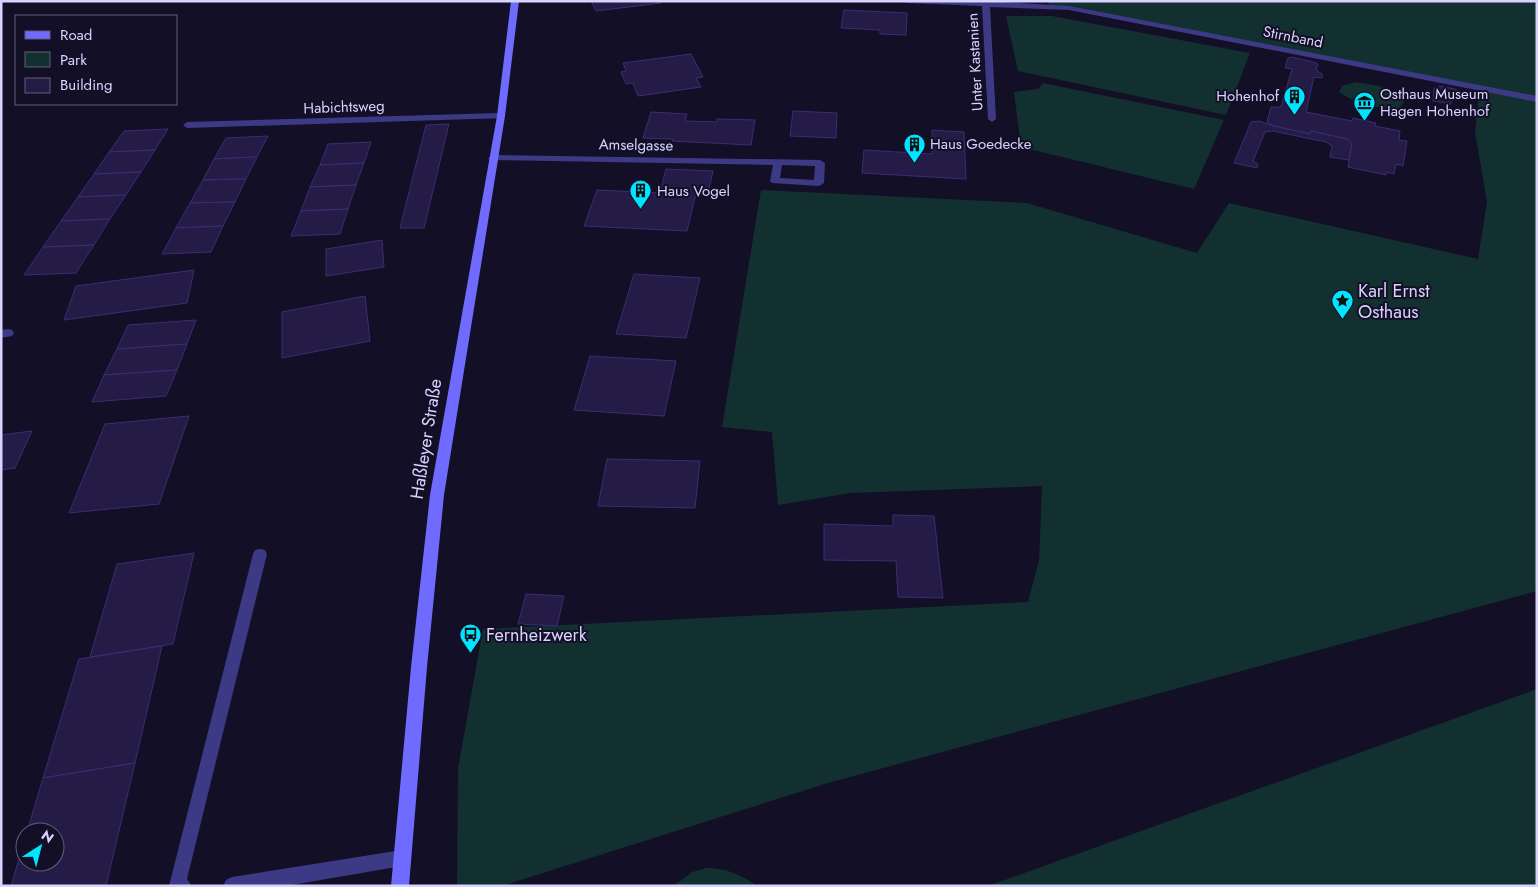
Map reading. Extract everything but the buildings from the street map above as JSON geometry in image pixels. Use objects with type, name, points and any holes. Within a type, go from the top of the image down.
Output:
[{"type":"main road","name":"Haßleyer Straße","points":[[400,886],[420,658],[437,495],[501,116],[515,1]]},
{"type":"street","name":"Stirnband","points":[[907,1],[1042,4],[1070,8],[1537,99]]},
{"type":"street","name":"Unter Kastanien","points":[[986,3],[992,119]]},
{"type":"street","name":"Habichtsweg","points":[[187,125],[501,116]]},
{"type":"street","name":"Amselgasse","points":[[493,158],[778,162],[820,163],[819,183],[775,181],[778,162]]},
{"type":"street","points":[[183,886],[177,884],[260,554]]},
{"type":"street","points":[[232,886],[402,858]]},
{"type":"green space","points":[[1048,1],[1537,1],[1537,591],[828,783],[502,886],[457,886],[458,768],[483,629],[1028,602],[1039,560],[1042,486],[850,493],[778,505],[772,432],[722,427],[761,190],[1027,203],[1197,253],[1229,203],[1478,259],[1487,202],[1475,132],[1479,93],[1477,87],[1049,6]]},
{"type":"green space","points":[[1006,16],[1052,16],[1250,53],[1226,115],[1018,71]]},
{"type":"green space","points":[[1356,82],[1390,89],[1404,102],[1399,108],[1375,107],[1360,103],[1339,92],[1342,86]]},
{"type":"green space","points":[[1043,83],[1224,120],[1194,189],[1021,147],[1014,92],[1038,89]]},
{"type":"green space","points":[[1537,689],[1537,886],[988,886]]},
{"type":"green space","points":[[706,868],[720,869],[733,873],[757,886],[674,886],[692,872]]},
{"type":"place","name":"Hohenhof","points":[[1295,115]]},
{"type":"place","name":"Osthaus Museum Hagen Hohenhof","points":[[1364,122]]},
{"type":"place","name":"Haus Goedecke","points":[[914,163]]},
{"type":"place","name":"Haus Vogel","points":[[641,210]]},
{"type":"place","name":"Karl Ernst Osthaus","points":[[1342,320]]},
{"type":"place","name":"Fernheizwerk","points":[[470,654]]}]
